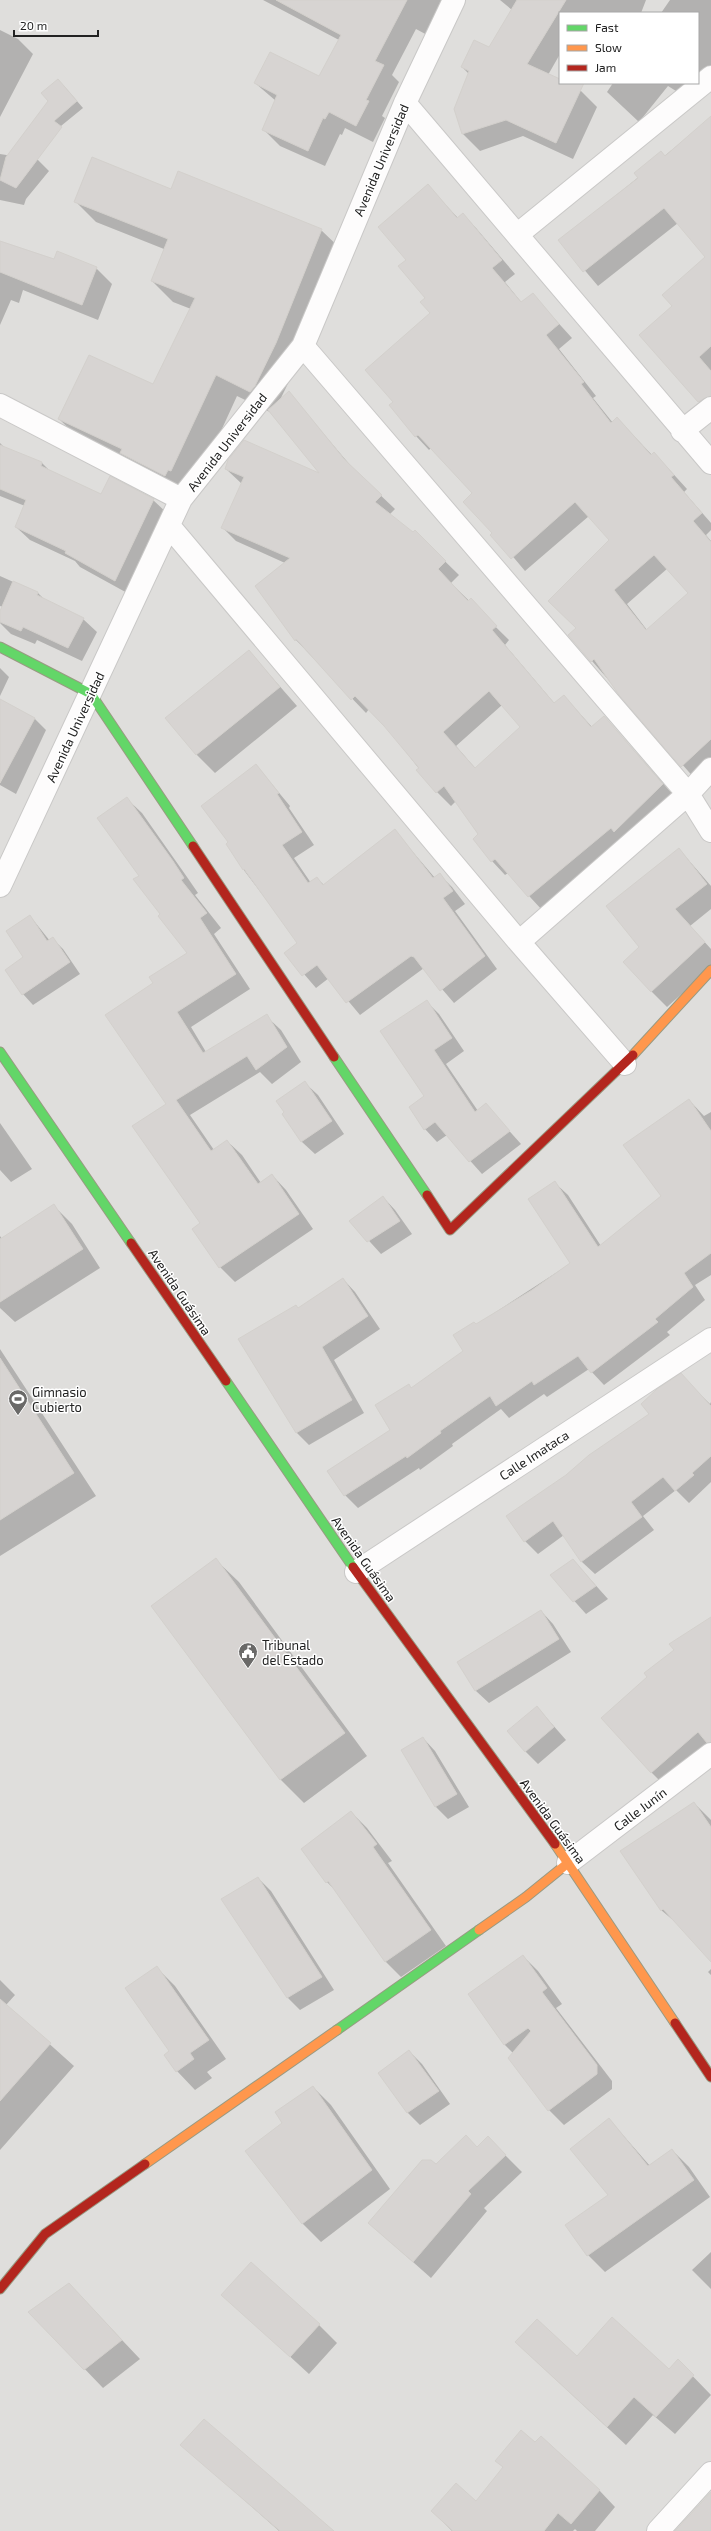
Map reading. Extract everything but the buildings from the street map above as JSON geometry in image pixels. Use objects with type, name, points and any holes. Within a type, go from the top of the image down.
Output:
[{"type":"main road","points":[[0,647],[91,694],[450,1230],[625,1064],[711,970]]},
{"type":"main road","name":"Avenida Guásima","points":[[0,1052],[356,1572],[568,1863],[711,2077]]},
{"type":"main road","points":[[0,2289],[45,2234],[526,1897],[568,1863]]},
{"type":"street","name":"Avenida Universidad","points":[[0,886],[170,526],[181,499],[303,346],[405,103],[454,0]]},
{"type":"street","points":[[518,234],[711,77]]},
{"type":"street","points":[[405,103],[518,234],[682,432],[711,463]]},
{"type":"street","points":[[303,346],[688,794],[711,831]]},
{"type":"street","points":[[0,405],[181,499]]},
{"type":"street","points":[[682,432],[711,408]]},
{"type":"street","points":[[170,526],[519,942],[625,1064]]},
{"type":"street","points":[[519,942],[688,794],[711,769]]},
{"type":"street","name":"Calle Imataca","points":[[356,1572],[711,1338]]},
{"type":"street","name":"Calle Junín","points":[[568,1863],[711,1754]]},
{"type":"street","points":[[658,2531],[711,2473]]},
{"type":"shaded area","points":[[0,0],[711,0],[711,2531],[0,2531]]},
{"type":"traffic: fast","points":[[0,647],[91,694],[193,846]]},
{"type":"traffic: fast","points":[[0,1052],[131,1243]]},
{"type":"traffic: fast","points":[[334,1057],[427,1195]]},
{"type":"traffic: fast","points":[[226,1381],[353,1567]]},
{"type":"traffic: fast","points":[[337,2030],[479,1930]]},
{"type":"traffic: slow","points":[[633,1055],[711,970]]},
{"type":"traffic: slow","points":[[555,1844],[675,2023]]},
{"type":"traffic: slow","points":[[479,1930],[526,1897],[568,1863]]},
{"type":"traffic: slow","points":[[145,2164],[337,2030]]},
{"type":"traffic: jam","points":[[193,846],[334,1057]]},
{"type":"traffic: jam","points":[[427,1195],[450,1230],[633,1055]]},
{"type":"traffic: jam","points":[[131,1243],[226,1381]]},
{"type":"traffic: jam","points":[[353,1567],[555,1844]]},
{"type":"traffic: jam","points":[[675,2023],[711,2077]]},
{"type":"traffic: jam","points":[[0,2289],[45,2234],[145,2164]]},
{"type":"place","name":"Gimnasio Cubierto","points":[[18,1416]]},
{"type":"place","name":"Tribunal del Estado","points":[[248,1669]]}]
